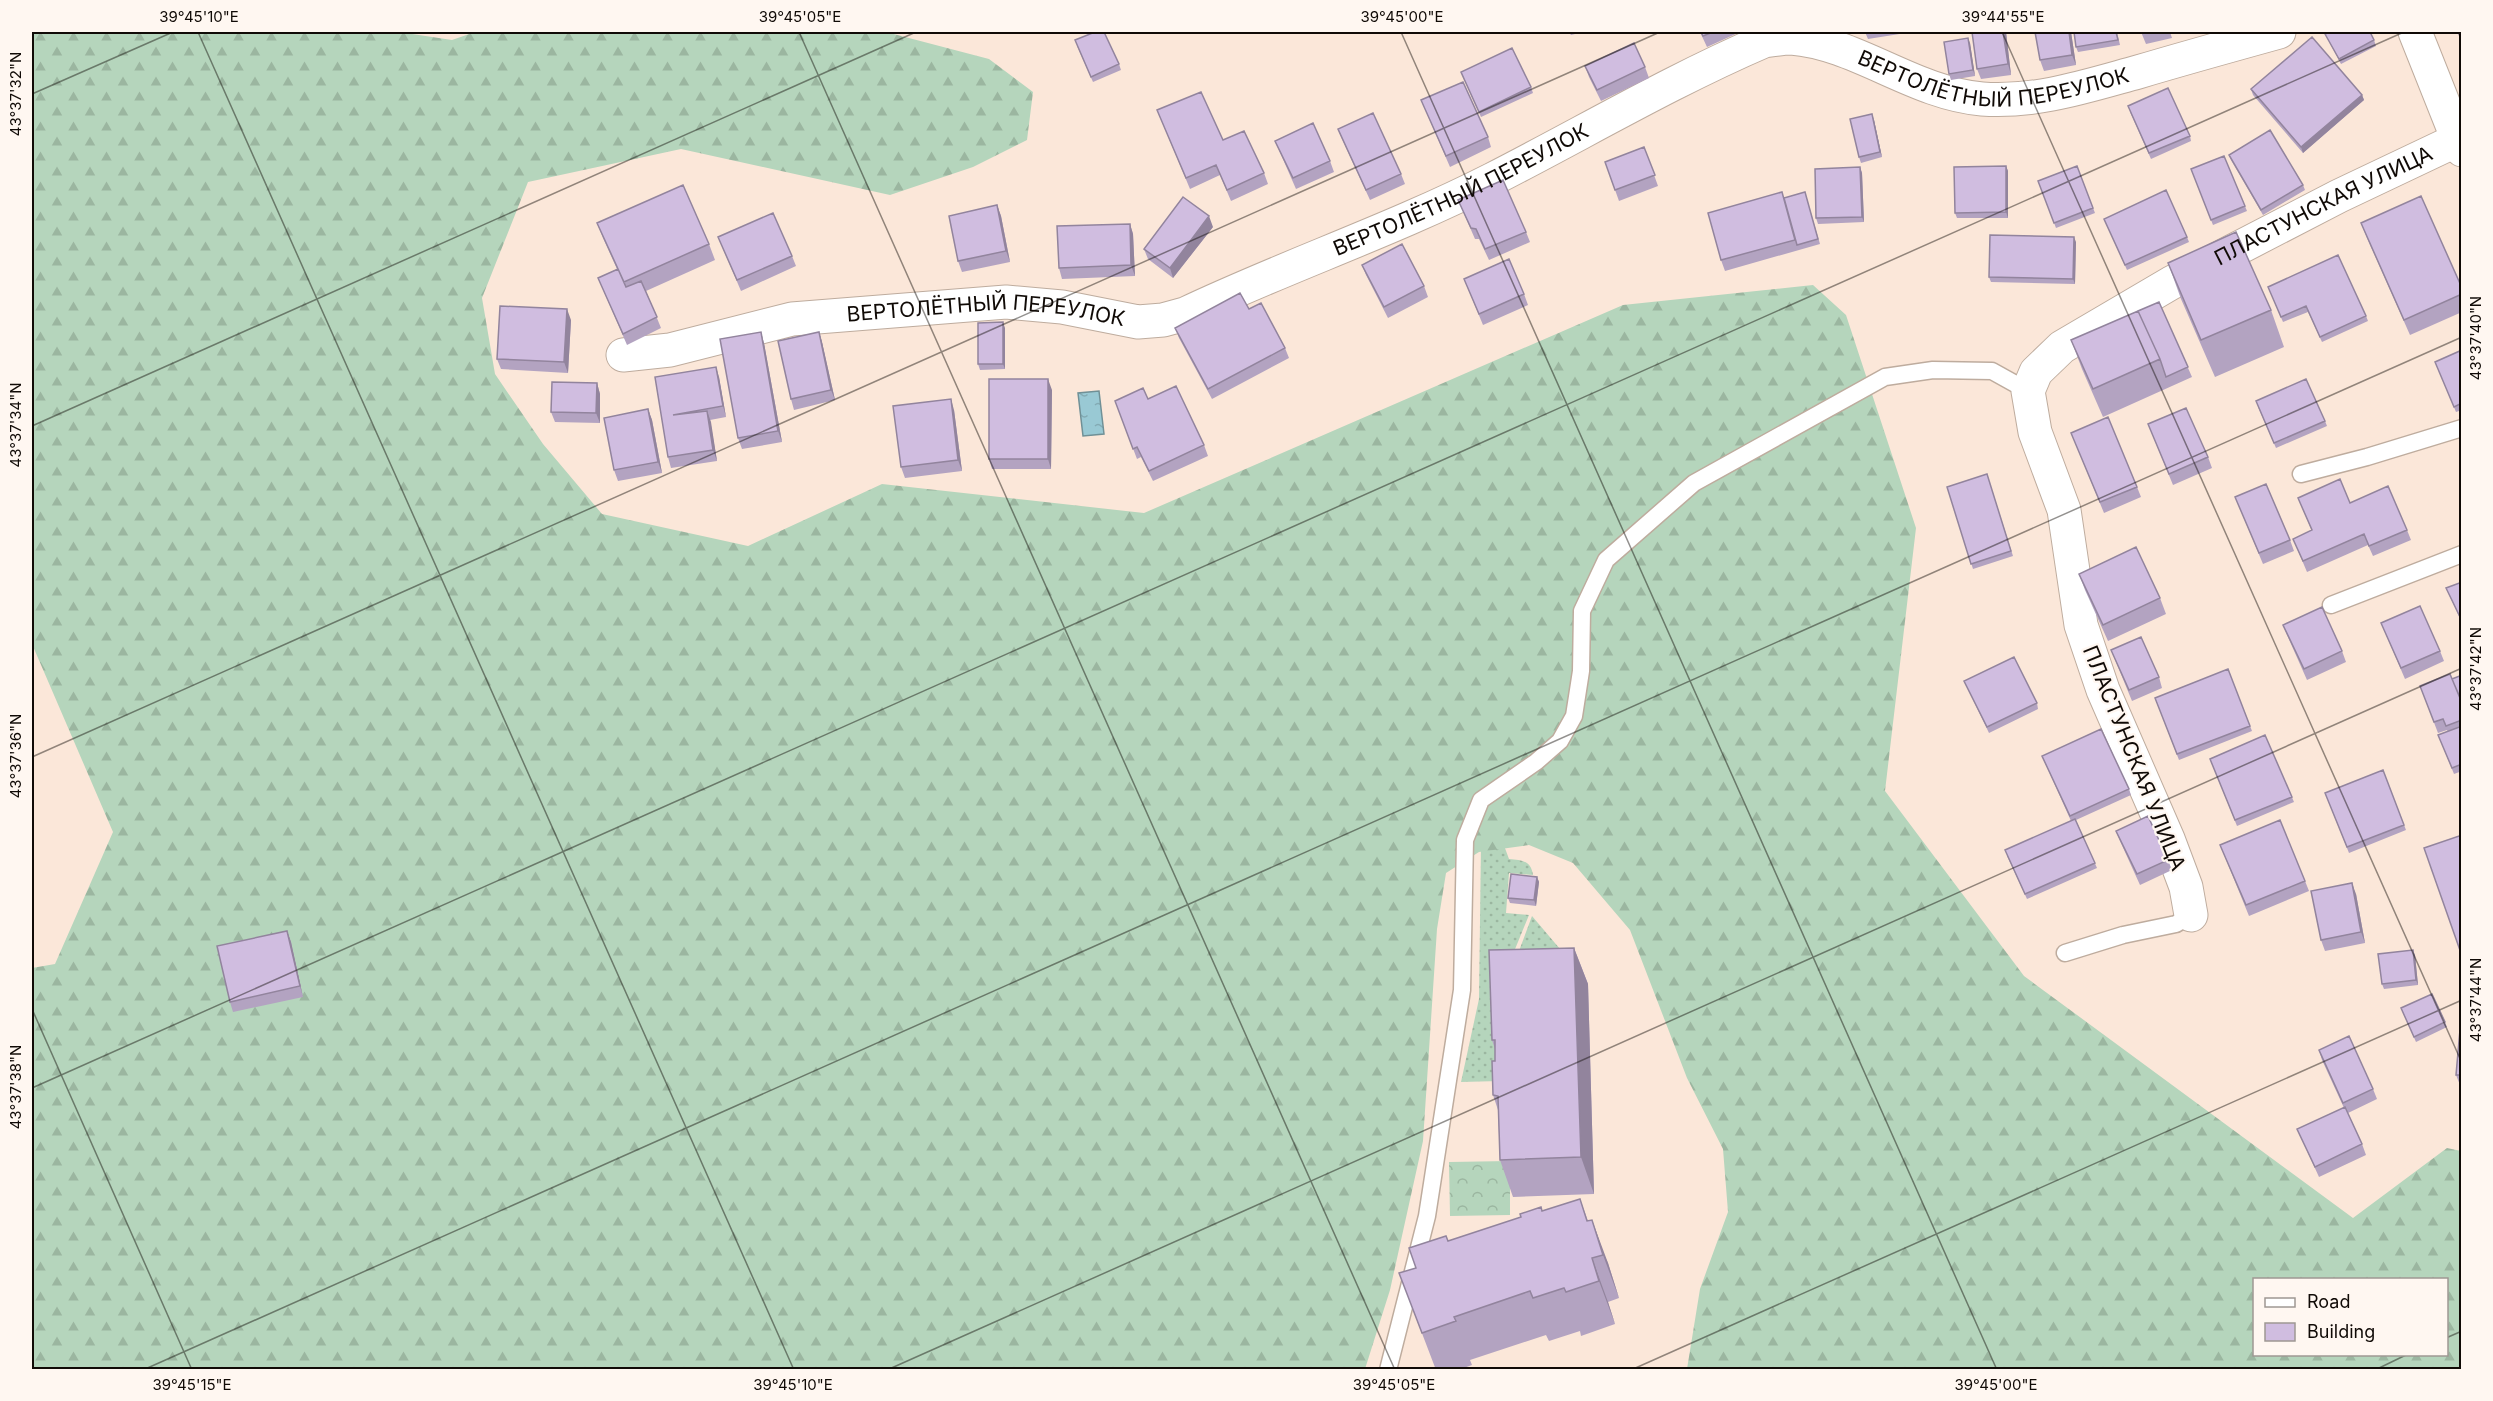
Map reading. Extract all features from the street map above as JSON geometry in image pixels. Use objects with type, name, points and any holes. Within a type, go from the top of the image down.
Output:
[{"type":"street","name":"ВЕРТОЛЁТНЫЙ ПЕРЕУЛОК","points":[[623,355],[670,350],[792,319],[1006,302],[1062,307],[1138,322],[1174,317],[1394,226],[1493,179],[1596,123],[1764,41],[1790,38],[1815,42],[1862,58],[1927,88],[1981,99],[2031,98],[2069,91],[2279,32]]},
{"type":"street","name":"ПЛАСТУНСКАЯ УЛИЦА","points":[[2191,915],[2186,887],[2168,839],[2103,690],[2081,625],[2064,510],[2036,432],[2028,391],[2036,372],[2062,347],[2171,283],[2339,196],[2459,145],[2415,32]]},
{"type":"lane","points":[[1388,1370],[1427,1216],[1462,990],[1465,840],[1481,800],[1536,762],[1560,741],[1574,716],[1581,671],[1582,610],[1606,560],[1694,483],[1885,378],[1933,370],[1992,371],[2028,391]]},
{"type":"lane","points":[[2301,474],[2462,428]]},
{"type":"lane","points":[[2331,605],[2462,554]]},
{"type":"lane","points":[[2065,953],[2123,935],[2176,924],[2191,915]]},
{"type":"green space","points":[[32,32],[399,32],[452,40],[475,32],[886,32],[989,59],[1033,92],[1027,140],[973,167],[890,195],[681,149],[528,182],[482,298],[495,374],[543,444],[602,514],[748,546],[882,484],[1144,513],[1623,305],[1813,285],[1846,315],[1916,528],[1885,791],[2024,976],[2353,1218],[2447,1148],[2461,1151],[2461,1369],[1687,1369],[1700,1289],[1728,1212],[1723,1149],[1687,1078],[1630,930],[1573,863],[1529,845],[1479,852],[1446,873],[1437,929],[1423,1141],[1390,1290],[1365,1369],[32,1369],[32,968],[55,964],[113,832],[32,644]]},
{"type":"green space","points":[[1502,840],[1509,859],[1528,864],[1533,875],[1509,873],[1506,913],[1529,915],[1511,959],[1500,1081],[1461,1082],[1479,999],[1481,844]]},
{"type":"green space","points":[[1532,916],[1577,969],[1519,951]]},
{"type":"green space","points":[[1510,1161],[1510,1215],[1450,1216],[1449,1162]]},
{"type":"water","points":[[1099,391],[1104,434],[1083,436],[1078,393]]},
{"type":"building","points":[[1095,32],[1104,32],[1119,64],[1091,77],[1075,40]]},
{"type":"building","points":[[1701,32],[1713,32],[1703,36]]},
{"type":"building","points":[[1972,32],[2003,32],[2008,64],[1977,69]]},
{"type":"building","points":[[2035,32],[2069,32],[2072,55],[2040,60]]},
{"type":"building","points":[[2074,32],[2116,32],[2118,40],[2076,47]]},
{"type":"building","points":[[2370,32],[2374,40],[2339,59],[2325,34]]},
{"type":"building","points":[[2312,37],[2362,95],[2301,147],[2251,89]]},
{"type":"building","points":[[1968,38],[1973,70],[1949,74],[1944,42]]},
{"type":"building","points":[[1634,43],[1645,67],[1597,90],[1585,66]]},
{"type":"building","points":[[1512,48],[1531,87],[1479,112],[1461,72]]},
{"type":"building","points":[[1463,82],[1488,137],[1446,156],[1421,100]]},
{"type":"building","points":[[2168,88],[2190,136],[2149,153],[2128,106]]},
{"type":"building","points":[[1201,92],[1223,140],[1244,131],[1264,173],[1227,190],[1216,165],[1186,178],[1157,110]]},
{"type":"building","points":[[1373,113],[1401,174],[1366,190],[1338,129]]},
{"type":"building","points":[[1872,114],[1880,152],[1859,157],[1850,119]]},
{"type":"building","points":[[1313,123],[1330,161],[1293,178],[1275,141]]},
{"type":"building","points":[[2270,130],[2303,185],[2261,210],[2229,155]]},
{"type":"building","points":[[1644,147],[1655,175],[1615,190],[1605,162]]},
{"type":"building","points":[[2224,156],[2245,206],[2211,220],[2191,169]]},
{"type":"building","points":[[2006,166],[2006,212],[1955,213],[1954,167]]},
{"type":"building","points":[[2077,166],[2093,208],[2054,223],[2038,181]]},
{"type":"building","points":[[1860,167],[1862,217],[1816,218],[1815,169]]},
{"type":"building","points":[[1503,180],[1526,232],[1485,249],[1476,229],[1471,228],[1458,200]]},
{"type":"building","points":[[683,185],[709,244],[624,282],[597,223]]},
{"type":"building","points":[[2166,190],[2187,237],[2125,265],[2104,219]]},
{"type":"building","points":[[1782,192],[1795,240],[1721,260],[1708,213]]},
{"type":"building","points":[[1805,192],[1818,239],[1797,245],[1784,198]]},
{"type":"building","points":[[2421,196],[2462,288],[2462,294],[2404,320],[2361,223]]},
{"type":"building","points":[[1183,197],[1209,216],[1170,268],[1144,249]]},
{"type":"building","points":[[997,205],[1006,251],[958,261],[949,216]]},
{"type":"building","points":[[773,213],[792,256],[737,280],[718,237]]},
{"type":"building","points":[[1130,224],[1131,265],[1059,268],[1057,226]]},
{"type":"building","points":[[2236,232],[2271,310],[2201,340],[2168,263]]},
{"type":"building","points":[[1990,235],[2074,237],[2073,279],[1989,277]]},
{"type":"building","points":[[1402,244],[1424,286],[1384,307],[1362,265]]},
{"type":"building","points":[[2338,255],[2366,316],[2320,337],[2306,306],[2281,317],[2268,287]]},
{"type":"building","points":[[1509,259],[1524,294],[1479,314],[1464,279]]},
{"type":"building","points":[[618,269],[626,287],[641,281],[657,317],[623,334],[598,278]]},
{"type":"building","points":[[1240,293],[1249,309],[1261,303],[1285,348],[1208,389],[1175,328]]},
{"type":"building","points":[[2159,302],[2188,367],[2166,377],[2138,311]]},
{"type":"building","points":[[500,306],[567,309],[564,362],[497,359]]},
{"type":"building","points":[[2138,311],[2160,359],[2093,389],[2071,340]]},
{"type":"building","points":[[1003,322],[1003,364],[978,364],[978,323]]},
{"type":"building","points":[[761,332],[778,431],[738,438],[720,339]]},
{"type":"building","points":[[819,332],[831,390],[791,399],[778,341]]},
{"type":"building","points":[[2462,350],[2462,403],[2454,407],[2435,362]]},
{"type":"building","points":[[716,367],[723,406],[673,415],[707,411],[713,450],[668,457],[655,377]]},
{"type":"building","points":[[989,379],[1048,379],[1048,459],[989,459]]},
{"type":"building","points":[[2306,379],[2325,421],[2274,443],[2256,401]]},
{"type":"building","points":[[552,382],[597,383],[596,413],[551,412]]},
{"type":"building","points":[[1176,386],[1204,445],[1149,471],[1137,447],[1133,449],[1115,401],[1143,388],[1148,399]]},
{"type":"building","points":[[951,399],[958,460],[901,467],[893,406]]},
{"type":"building","points":[[2186,408],[2208,457],[2169,474],[2148,424]]},
{"type":"building","points":[[648,409],[658,462],[614,470],[604,418]]},
{"type":"building","points":[[2108,417],[2137,487],[2100,502],[2071,433]]},
{"type":"building","points":[[1987,474],[2011,551],[1971,564],[1947,487]]},
{"type":"building","points":[[2340,479],[2350,503],[2388,486],[2407,530],[2369,546],[2364,534],[2303,561],[2293,539],[2312,530],[2298,498]]},
{"type":"building","points":[[2266,484],[2290,540],[2259,553],[2235,497]]},
{"type":"building","points":[[2136,547],[2160,598],[2103,625],[2079,574]]},
{"type":"building","points":[[2462,582],[2462,621],[2446,588]]},
{"type":"building","points":[[2420,606],[2440,651],[2401,668],[2381,623]]},
{"type":"building","points":[[2322,607],[2342,651],[2304,669],[2283,625]]},
{"type":"building","points":[[2141,637],[2159,677],[2129,690],[2111,650]]},
{"type":"building","points":[[2014,657],[2037,703],[1987,727],[1964,681]]},
{"type":"building","points":[[2228,669],[2250,726],[2177,754],[2155,698]]},
{"type":"building","points":[[2450,674],[2462,703],[2462,720],[2446,726],[2443,719],[2434,722],[2420,686]]},
{"type":"building","points":[[2462,675],[2462,702],[2452,679]]},
{"type":"building","points":[[2462,726],[2462,764],[2452,768],[2438,735]]},
{"type":"building","points":[[2101,729],[2129,789],[2070,816],[2042,756]]},
{"type":"building","points":[[2265,735],[2292,797],[2235,820],[2210,759]]},
{"type":"building","points":[[2383,770],[2404,825],[2347,847],[2325,793]]},
{"type":"building","points":[[2148,816],[2168,860],[2137,874],[2116,831]]},
{"type":"building","points":[[2075,819],[2095,863],[2025,894],[2005,850]]},
{"type":"building","points":[[2280,820],[2305,881],[2246,905],[2220,845]]},
{"type":"building","points":[[2462,835],[2462,956],[2424,848]]},
{"type":"building","points":[[1511,874],[1537,877],[1534,900],[1508,898]]},
{"type":"building","points":[[2352,883],[2361,932],[2321,940],[2311,891]]},
{"type":"building","points":[[287,931],[300,986],[230,1002],[217,946]]},
{"type":"building","points":[[1574,948],[1581,1157],[1500,1160],[1498,1096],[1493,1095],[1492,1061],[1495,1061],[1495,1040],[1492,1040],[1489,950]]},
{"type":"building","points":[[2413,950],[2416,980],[2382,984],[2378,954]]},
{"type":"building","points":[[2432,994],[2445,1022],[2414,1037],[2401,1008]]},
{"type":"building","points":[[2462,1007],[2462,1075],[2456,1075]]},
{"type":"building","points":[[2349,1036],[2373,1089],[2343,1103],[2319,1050]]},
{"type":"building","points":[[2345,1107],[2362,1144],[2315,1167],[2297,1129]]},
{"type":"building","points":[[1580,1199],[1587,1221],[1592,1220],[1603,1255],[1592,1258],[1599,1281],[1566,1292],[1564,1288],[1533,1298],[1530,1291],[1454,1317],[1456,1321],[1422,1333],[1399,1273],[1416,1268],[1409,1248],[1446,1236],[1448,1241],[1521,1217],[1520,1214],[1541,1207],[1542,1211]]}]
